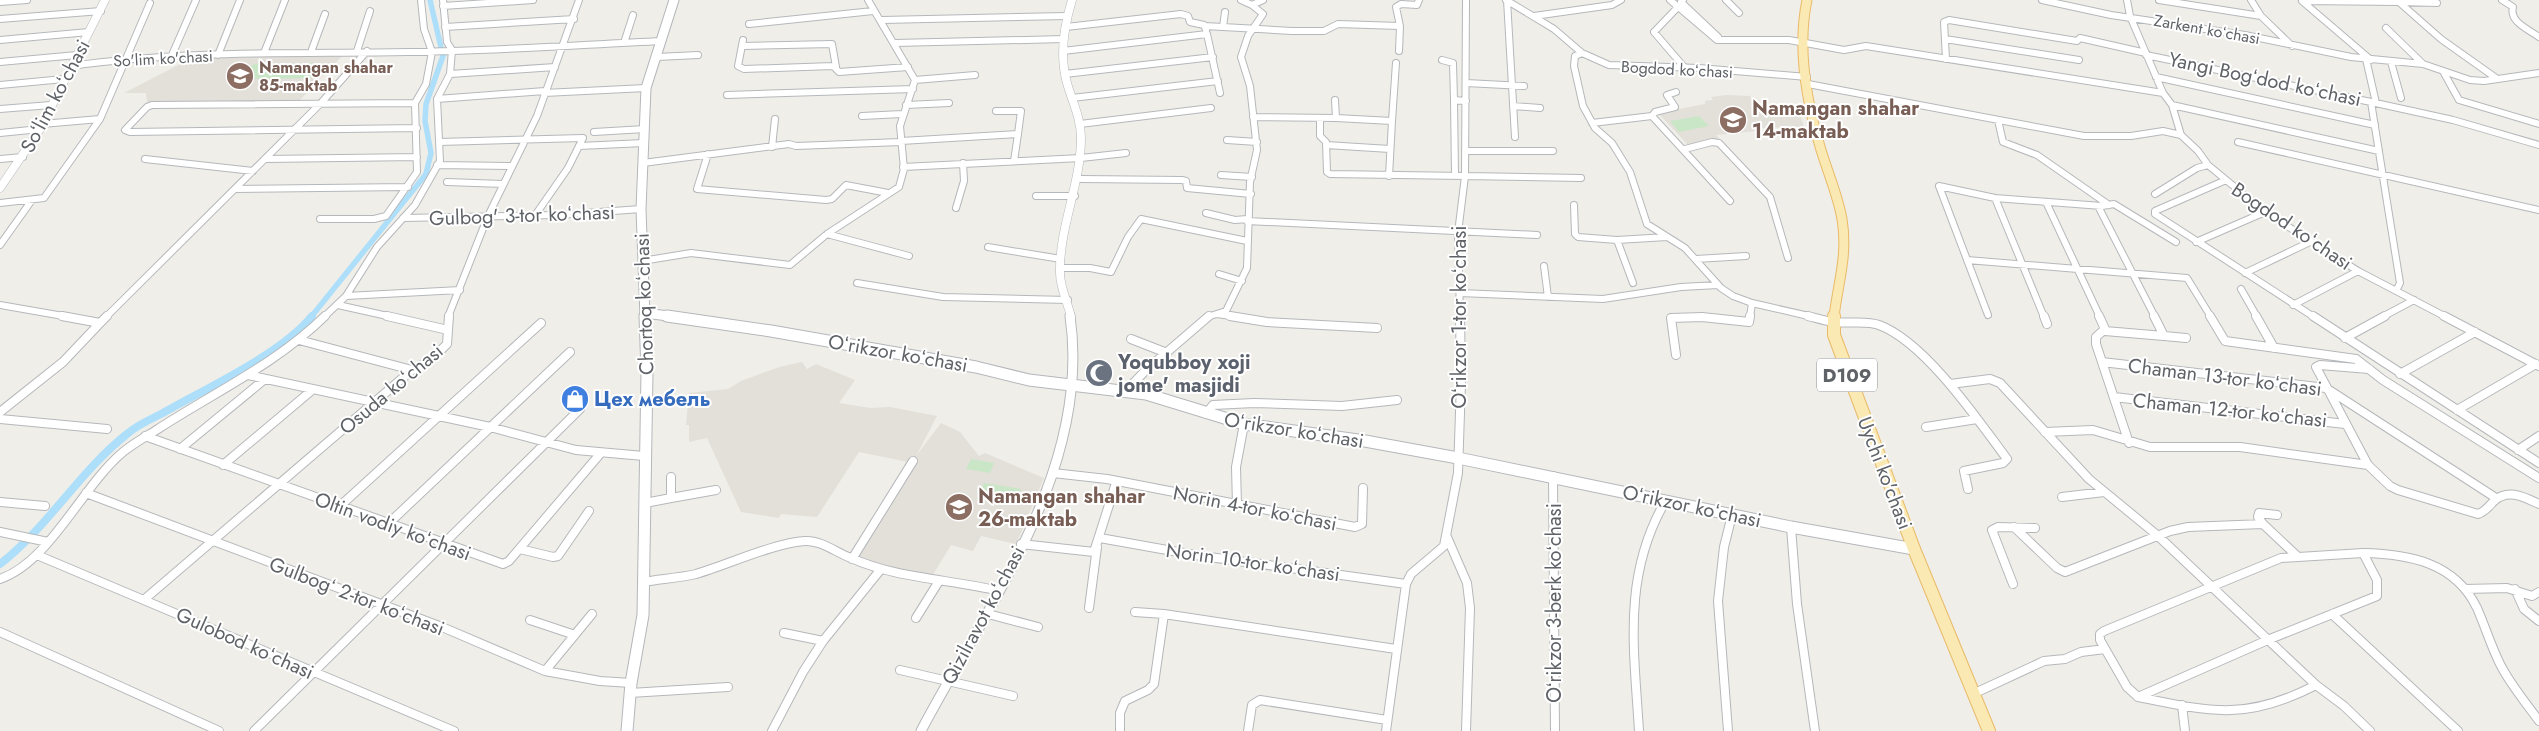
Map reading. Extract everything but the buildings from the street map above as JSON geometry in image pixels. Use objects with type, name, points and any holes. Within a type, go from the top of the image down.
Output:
[{"type":"main road","name":"Chortoq koʻchasi","points":[[627,731],[630,688],[643,615],[644,456],[647,372],[641,209],[646,88],[674,0]]},
{"type":"main road","name":"Uychi ko'chasi","points":[[1807,0],[1803,42],[1808,81],[1817,137],[1842,226],[1843,269],[1833,322],[1840,355],[1914,549],[1975,693],[1989,731]]},
{"type":"main road","name":"Oʻrikzor koʻchasi","points":[[645,313],[770,331],[976,367],[1029,380],[1126,391],[1169,400],[1206,414],[1244,424],[1365,441],[1458,458],[1553,476],[1791,527],[1914,549]]},
{"type":"street","points":[[0,2],[27,0]]},
{"type":"street","name":"Soʻlim koʻchasi","points":[[0,187],[23,157],[41,127],[105,0]]},
{"type":"street","points":[[172,56],[196,0]]},
{"type":"street","points":[[218,55],[240,0]]},
{"type":"street","points":[[264,53],[284,0]]},
{"type":"street","points":[[320,219],[383,218],[390,214],[417,172],[415,103],[426,84],[434,52],[424,29],[421,0]]},
{"type":"street","points":[[0,579],[9,576],[37,554],[116,458],[145,436],[188,409],[248,376],[299,340],[346,296],[377,247],[404,218],[428,184],[437,165],[440,155],[437,99],[450,74],[443,3],[533,0]]},
{"type":"street","name":"Osuda koʻchasi","points":[[146,598],[412,370],[431,360],[444,348],[449,340],[447,320],[488,216],[537,116],[544,92],[574,19],[579,0]]},
{"type":"street","points":[[642,261],[691,253],[788,266],[827,234],[902,183],[902,114],[915,80],[882,20],[873,11],[868,0]]},
{"type":"street","name":"Qizilravot koʻchasi","points":[[921,731],[946,681],[988,614],[1000,591],[1053,473],[1062,438],[1072,386],[1074,348],[1068,300],[1060,282],[1061,264],[1080,179],[1081,158],[1080,124],[1065,74],[1063,51],[1067,16],[1072,0]]},
{"type":"street","points":[[1126,391],[1145,371],[1209,316],[1226,310],[1242,281],[1247,263],[1247,220],[1257,142],[1250,86],[1241,59],[1244,44],[1263,14],[1241,0]]},
{"type":"street","points":[[1252,6],[1263,0]]},
{"type":"street","points":[[1399,50],[1400,26],[1398,5],[1415,5],[1419,0]]},
{"type":"street","points":[[1507,0],[1515,137]]},
{"type":"street","name":"Bogdod koʻchasi","points":[[1507,0],[1563,35],[1582,53],[1613,66],[1684,67],[1808,81],[1998,120],[2094,137],[2131,136],[2158,131],[2181,134],[2198,151],[2208,165],[2265,212],[2310,242],[2358,271],[2538,365]]},
{"type":"street","points":[[1534,16],[1612,5],[1621,0]]},
{"type":"street","points":[[1670,0],[1715,40],[1773,39],[1803,42],[1844,50],[1864,46],[2164,93]]},
{"type":"street","points":[[1683,0],[1681,2],[1718,37]]},
{"type":"street","points":[[1726,0],[1738,13]]},
{"type":"street","name":"Zarkent koʻchasi","points":[[2042,0],[2070,2],[2111,15],[2130,16],[2244,35],[2292,46],[2368,59],[2423,64]]},
{"type":"street","points":[[2127,0],[2130,16],[2156,77],[2172,105],[2181,134]]},
{"type":"street","points":[[2159,0],[2261,16]]},
{"type":"street","points":[[2251,0],[2261,16],[2292,46]]},
{"type":"street","points":[[2502,0],[2513,7],[2511,14],[2513,19],[2539,37]]},
{"type":"street","name":"Oʻrikzor 1-tor koʻchasi","points":[[1447,537],[1458,473],[1461,382],[1458,233],[1465,176],[1466,1]]},
{"type":"street","points":[[2437,3],[2302,2],[2368,59],[2374,102],[2453,120],[2539,145]]},
{"type":"street","points":[[2399,2],[2440,39],[2496,78]]},
{"type":"street","points":[[0,203],[44,198],[100,119],[124,58],[150,3]]},
{"type":"street","points":[[1678,7],[1654,32],[1684,67]]},
{"type":"street","points":[[0,19],[101,10]]},
{"type":"street","points":[[358,52],[370,11]]},
{"type":"street","points":[[749,24],[873,11]]},
{"type":"street","points":[[1223,27],[1225,12]]},
{"type":"street","points":[[311,52],[325,14]]},
{"type":"street","points":[[1066,27],[1181,14],[1188,16],[1190,22],[1205,26],[1292,32],[1324,31],[1338,24],[1400,26]]},
{"type":"street","points":[[624,43],[633,15]]},
{"type":"street","points":[[882,20],[1067,16]]},
{"type":"street","points":[[445,27],[574,19]]},
{"type":"street","name":"Yangi Bogʻdod koʻchasi","points":[[1945,39],[1944,22],[1949,20],[2076,41],[2080,38],[2114,44],[2146,54],[2374,102],[2375,125],[2400,283],[2396,291]]},
{"type":"street","points":[[1205,26],[1220,93]]},
{"type":"street","points":[[2386,28],[2423,64],[2444,73],[2477,81],[2539,73]]},
{"type":"street","points":[[0,40],[90,32]]},
{"type":"street","points":[[1063,51],[1207,34]]},
{"type":"street","points":[[894,43],[1064,39]]},
{"type":"street","points":[[1946,59],[1945,39],[2079,60]]},
{"type":"street","name":"So'lim ko'chasi","points":[[72,66],[124,58],[311,52],[434,52],[662,41]]},
{"type":"street","points":[[836,67],[740,69],[743,43],[832,44],[836,67],[839,72],[908,67]]},
{"type":"street","points":[[0,412],[63,362],[321,103],[367,51]]},
{"type":"street","points":[[1582,53],[1575,56],[1574,66],[1581,100],[1592,123],[1600,134],[1612,143],[1630,172],[1645,222],[1696,259],[1718,285],[1729,293],[1752,303],[1833,322],[1884,326],[1908,344],[1950,384],[2006,459],[2003,463],[1964,470],[1968,489]]},
{"type":"street","points":[[0,62],[77,55]]},
{"type":"street","points":[[657,57],[698,55]]},
{"type":"street","points":[[1065,74],[1213,57]]},
{"type":"street","points":[[1442,60],[1453,63],[1455,175]]},
{"type":"street","points":[[1389,176],[1396,62]]},
{"type":"street","points":[[2391,62],[2401,98]]},
{"type":"street","points":[[450,74],[555,66]]},
{"type":"street","points":[[2444,73],[2459,100],[2539,124]]},
{"type":"street","points":[[915,80],[975,75]]},
{"type":"street","points":[[2156,77],[2375,125]]},
{"type":"street","points":[[0,84],[64,79]]},
{"type":"street","points":[[1072,98],[1218,81]]},
{"type":"street","points":[[1466,84],[1524,86]]},
{"type":"street","points":[[437,99],[646,88]]},
{"type":"street","points":[[727,95],[913,89]]},
{"type":"street","points":[[1592,123],[1652,116],[1655,112],[1675,107],[1675,104],[1667,95],[1676,92]]},
{"type":"street","points":[[1336,100],[1336,118]]},
{"type":"street","points":[[1454,100],[1466,101]]},
{"type":"street","points":[[415,103],[152,105],[147,107],[125,130],[130,132],[417,128]]},
{"type":"street","points":[[906,105],[949,103]]},
{"type":"street","points":[[0,110],[51,105]]},
{"type":"street","points":[[2172,105],[2379,151]]},
{"type":"street","points":[[1512,106],[1540,108]]},
{"type":"street","points":[[1080,124],[1211,108]]},
{"type":"street","points":[[996,111],[1021,111],[1014,161]]},
{"type":"street","points":[[862,116],[902,114]]},
{"type":"street","points":[[1652,116],[1685,149],[1730,201]]},
{"type":"street","points":[[1253,117],[1392,121]]},
{"type":"street","points":[[1320,118],[1320,136],[1326,145],[1327,171],[1330,174],[1581,178]]},
{"type":"street","points":[[0,133],[100,119]]},
{"type":"street","points":[[772,147],[775,119]]},
{"type":"street","points":[[1998,120],[2002,142],[2036,155],[2109,205]]},
{"type":"street","points":[[594,132],[644,129]]},
{"type":"street","points":[[644,163],[789,144],[796,146],[1018,134]]},
{"type":"street","points":[[439,142],[583,139],[559,181],[536,214]]},
{"type":"street","points":[[1227,140],[1257,142]]},
{"type":"street","points":[[1685,149],[1712,142],[1720,143],[1768,193],[1788,258]]},
{"type":"street","points":[[2238,142],[2539,210]]},
{"type":"street","points":[[579,146],[644,143]]},
{"type":"street","points":[[1326,145],[1390,148]]},
{"type":"street","points":[[1465,151],[1553,151]]},
{"type":"street","points":[[903,167],[1081,158],[1126,153]]},
{"type":"street","points":[[708,154],[697,189],[826,200],[832,200],[846,185],[888,193]]},
{"type":"street","points":[[0,159],[23,157]]},
{"type":"street","points":[[265,159],[417,158]]},
{"type":"street","points":[[145,159],[253,171]]},
{"type":"street","points":[[956,208],[964,181],[963,163]]},
{"type":"street","points":[[437,165],[512,166]]},
{"type":"street","points":[[2155,194],[2197,168],[2208,165]]},
{"type":"street","points":[[1221,174],[1252,177]]},
{"type":"street","points":[[1080,179],[1182,180],[1186,181],[1187,188],[1251,194]]},
{"type":"street","points":[[2226,180],[2154,212],[2155,215],[2539,464]]},
{"type":"street","points":[[447,182],[503,184]]},
{"type":"street","points":[[235,189],[408,186]]},
{"type":"street","points":[[1988,315],[1939,186],[1966,190],[1995,198],[2098,206],[2117,205],[2176,242]]},
{"type":"street","points":[[1036,196],[1075,196]]},
{"type":"street","points":[[1995,198],[2047,324]]},
{"type":"street","points":[[0,245],[32,200]]},
{"type":"street","points":[[2046,202],[2105,331]]},
{"type":"street","points":[[1574,205],[1577,236],[1617,240],[1667,237]]},
{"type":"street","points":[[2098,206],[2164,336]]},
{"type":"street","name":"Gulbog' 3-tor koʻchasi","points":[[404,218],[419,219],[641,209]]},
{"type":"street","points":[[2196,242],[2265,212]]},
{"type":"street","points":[[1206,213],[1235,220],[1458,233],[1537,235]]},
{"type":"street","points":[[988,247],[1061,264],[1111,272],[1128,237],[1141,218],[1247,241]]},
{"type":"street","points":[[827,234],[909,256]]},
{"type":"street","points":[[1617,240],[1633,283]]},
{"type":"street","points":[[2245,273],[2310,242]]},
{"type":"street","points":[[1696,259],[1746,256]]},
{"type":"street","points":[[1967,260],[2187,278],[2192,282],[2223,340],[2231,344],[2350,356],[2382,380],[2539,478]]},
{"type":"street","points":[[1544,266],[1548,297]]},
{"type":"street","points":[[2293,305],[2358,271]]},
{"type":"street","points":[[1219,274],[1242,281]]},
{"type":"street","points":[[857,283],[944,297],[1068,300]]},
{"type":"street","points":[[1460,293],[1603,299],[1681,287],[1718,285]]},
{"type":"street","points":[[2241,289],[2274,348]]},
{"type":"street","points":[[346,296],[460,290]]},
{"type":"street","points":[[2345,338],[2414,300]]},
{"type":"street","points":[[1676,355],[1671,318],[1702,317],[1749,322],[1752,303]]},
{"type":"street","points":[[0,305],[100,323]]},
{"type":"street","points":[[338,305],[448,330]]},
{"type":"street","points":[[1216,314],[1227,318],[1267,322],[1377,328]]},
{"type":"street","points":[[339,506],[541,323]]},
{"type":"street","points":[[2129,443],[2102,362],[2096,340],[2098,335],[2105,331],[2186,338]]},
{"type":"street","points":[[2400,374],[2474,332]]},
{"type":"street","points":[[1131,339],[1167,353]]},
{"type":"street","points":[[299,340],[412,370]]},
{"type":"street","points":[[388,524],[570,352]]},
{"type":"street","name":"Chaman 13-tor koʻchasi","points":[[2102,362],[2326,388],[2496,498]]},
{"type":"street","points":[[2457,410],[2538,365]]},
{"type":"street","points":[[2369,369],[2317,366],[2317,370],[2326,388],[2368,466],[2393,488],[2481,514],[2500,494],[2510,493],[2539,504]]},
{"type":"street","points":[[248,376],[311,391],[439,416],[545,444],[600,454],[644,456]]},
{"type":"street","points":[[180,449],[265,379]]},
{"type":"street","points":[[1950,384],[1988,379],[1998,381],[2104,492],[2157,535],[2270,639],[2316,685],[2344,706],[2370,731]]},
{"type":"street","points":[[224,465],[311,391]]},
{"type":"street","name":"Chaman 12-tor koʻchasi","points":[[2114,397],[2345,424]]},
{"type":"street","points":[[1206,414],[1210,407],[1216,405],[1254,403],[1342,406],[1397,400]]},
{"type":"street","points":[[254,731],[580,409]]},
{"type":"street","points":[[0,419],[107,429]]},
{"type":"street","points":[[1926,427],[1976,419]]},
{"type":"street","points":[[1237,505],[1236,468],[1244,424]]},
{"type":"street","points":[[2045,432],[2093,430],[2129,443],[2155,448],[2240,447],[2368,466]]},
{"type":"street","name":"Oltin vodiy koʻchasi","points":[[145,436],[442,544],[503,564],[520,549],[600,454]]},
{"type":"street","points":[[2518,450],[2539,436]]},
{"type":"street","points":[[852,560],[913,461]]},
{"type":"street","name":"Norin 4-tor koʻchasi","points":[[1053,473],[1107,479],[1237,505],[1359,526],[1363,521],[1363,488]]},
{"type":"street","name":"Oʻrikzor 3-berk koʻchasi","points":[[1553,476],[1555,731]]},
{"type":"street","points":[[671,477],[672,498]]},
{"type":"street","points":[[1089,608],[1098,547],[1116,482]]},
{"type":"street","points":[[645,503],[716,490]]},
{"type":"street","points":[[2062,497],[2104,492]]},
{"type":"street","name":"Gulbogʻ 2-tor koʻchasi","points":[[86,493],[442,627],[545,671],[630,688],[728,687]]},
{"type":"street","points":[[1638,731],[1635,588],[1648,531],[1666,500]]},
{"type":"street","points":[[0,502],[44,506]]},
{"type":"street","points":[[520,549],[553,557],[558,556],[589,511]]},
{"type":"street","points":[[2277,515],[2259,513],[2258,517],[2297,556]]},
{"type":"street","points":[[1728,731],[1718,601],[1724,547],[1732,515]]},
{"type":"street","points":[[2014,528],[2057,568],[2065,572],[2157,535],[2188,527],[2263,524]]},
{"type":"street","points":[[1791,527],[1797,604],[1815,731]]},
{"type":"street","points":[[2014,584],[1992,530],[1998,527],[2035,528]]},
{"type":"street","points":[[0,532],[46,541]]},
{"type":"street","points":[[1386,731],[1406,584],[1411,574],[1444,546],[1447,537]]},
{"type":"street","points":[[1447,537],[1467,583],[1470,608],[1466,731]]},
{"type":"street","name":"Norin 10-tor koʻchasi","points":[[1100,538],[1195,555],[1406,584]]},
{"type":"street","points":[[643,582],[694,574],[800,542],[820,544],[852,560],[881,569],[939,581],[963,582],[1000,591]]},
{"type":"street","points":[[1021,544],[1089,553],[1096,551],[1098,547]]},
{"type":"street","points":[[2138,697],[2270,639],[2377,596],[2380,591],[2363,552]]},
{"type":"street","points":[[2316,685],[2294,698],[2248,711],[2231,712],[2138,697],[2127,687],[2099,637],[2104,632],[2281,558],[2363,552],[2396,554],[2416,558],[2446,572],[2465,589],[2476,606],[2501,666],[2539,721]]},
{"type":"street","name":"Gulobod koʻchasi","points":[[37,554],[146,598],[312,673],[454,731]]},
{"type":"street","points":[[772,731],[803,672],[824,640],[881,569]]},
{"type":"street","points":[[916,618],[939,581]]},
{"type":"street","points":[[2465,589],[2515,589],[2532,596],[2539,592]]},
{"type":"street","points":[[2515,589],[2524,609],[2539,621]]},
{"type":"street","points":[[1135,612],[1164,614],[1396,649]]},
{"type":"street","points":[[545,671],[592,614]]},
{"type":"street","points":[[988,614],[1038,627]]},
{"type":"street","points":[[1120,731],[1120,712],[1125,702],[1148,690],[1154,684],[1164,614]]},
{"type":"street","points":[[2332,614],[2458,731]]},
{"type":"street","points":[[530,620],[575,634]]},
{"type":"street","points":[[0,632],[219,731]]},
{"type":"street","points":[[784,633],[824,640]]},
{"type":"street","points":[[1975,693],[2044,662],[2065,659],[2081,652],[2105,649]]},
{"type":"street","points":[[900,670],[1014,696]]},
{"type":"street","points":[[1248,731],[1252,705],[1260,700],[1387,720]]},
{"type":"street","points":[[2182,705],[2185,731]]},
{"type":"shaded area","name":"Namangan shahar 85-maktab","points":[[343,55],[298,102],[147,103],[146,93],[124,93],[190,59]]},
{"type":"shaded area","name":"Namangan shahar 14-maktab","points":[[1727,95],[1750,96],[1754,106],[1798,109],[1804,127],[1756,128],[1757,131],[1716,135],[1720,140],[1689,146],[1658,113],[1705,104],[1705,101],[1713,100],[1711,97]]},
{"type":"shaded area","points":[[802,362],[807,369],[816,364],[855,380],[839,403],[870,408],[890,407],[937,416],[916,456],[941,423],[960,432],[979,456],[985,453],[1044,478],[1016,544],[981,536],[973,551],[951,545],[931,578],[854,559],[908,462],[859,452],[817,517],[781,514],[779,518],[741,512],[707,438],[689,442],[689,425],[686,425],[689,393],[728,389],[741,381],[779,367]]},
{"type":"green space","points":[[322,63],[328,67],[323,74],[313,78],[245,79],[240,76],[246,68],[255,64]]},
{"type":"green space","points":[[1699,116],[1709,126],[1679,132],[1670,121]]},
{"type":"green space","points":[[971,459],[994,463],[990,473],[966,469]]},
{"type":"green space","points":[[984,483],[1021,489],[1014,505],[977,499]]},
{"type":"waterway","points":[[311,317],[426,174],[431,153],[425,121],[426,104],[443,56],[430,0]]},
{"type":"waterway","points":[[0,564],[34,533],[94,465],[131,431],[263,357],[299,330],[312,316]]},
{"type":"place","name":"Namangan shahar 85-maktab","points":[[240,76]]},
{"type":"place","name":"Namangan shahar 14-maktab","points":[[1733,120]]},
{"type":"place","name":"Yoqubboy xoji jome' masjidi","points":[[1099,373]]},
{"type":"place","name":"Цех мебель","points":[[575,399]]},
{"type":"place","name":"Namangan shahar 26-maktab","points":[[959,507]]}]
